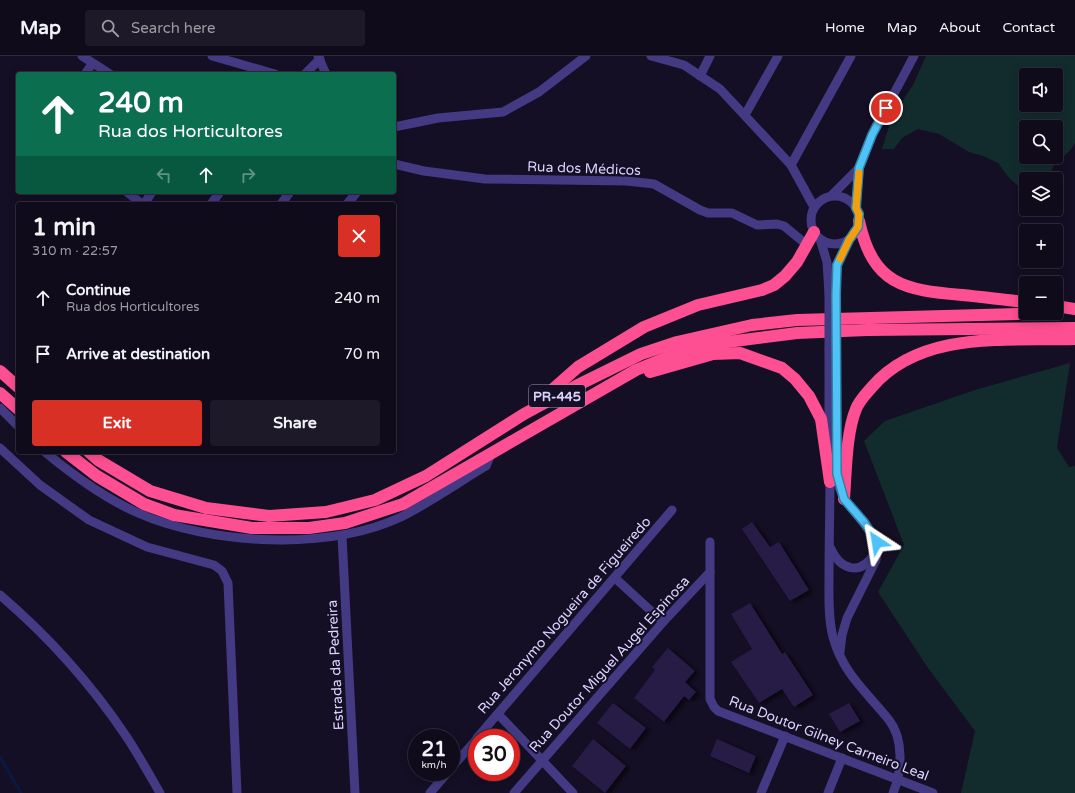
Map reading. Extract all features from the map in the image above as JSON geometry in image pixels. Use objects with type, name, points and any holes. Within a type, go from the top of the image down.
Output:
[{"type":"highway","points":[[859,221],[862,237],[876,263],[885,275],[894,282],[920,291],[1019,301]]},
{"type":"highway","points":[[524,414],[578,367],[644,327],[698,305],[762,290],[774,285],[785,276],[797,262],[806,244],[817,236]]},
{"type":"highway","points":[[1063,307],[1075,309]]},
{"type":"highway","name":"PR-445","points":[[1063,313],[1075,312]]},
{"type":"highway","name":"PR-445","points":[[91,454],[98,460],[150,491],[206,508],[269,516],[326,512],[375,500],[426,476],[524,414],[641,354],[677,342],[752,326],[797,320],[1019,314]]},
{"type":"highway","name":"PR-445","points":[[69,454],[97,476],[144,504],[174,515],[252,528],[309,528],[345,523],[403,504],[636,370],[678,353],[712,344],[797,333],[867,330],[1075,328]]},
{"type":"highway","points":[[844,499],[851,426],[856,408],[876,382],[896,365],[930,349],[949,345],[972,342],[1075,339]]},
{"type":"highway","points":[[612,383],[713,354],[740,353],[782,368],[795,379],[809,396],[821,418],[830,482]]},
{"type":"highway","points":[[0,371],[16,385]]},
{"type":"highway","points":[[0,392],[16,407]]},
{"type":"street","points":[[82,56],[92,64],[106,72]]},
{"type":"street","points":[[212,56],[268,72]]},
{"type":"street","points":[[396,127],[438,118],[503,112],[539,92],[586,56]]},
{"type":"street","points":[[651,56],[684,66],[720,89],[791,165],[814,207]]},
{"type":"street","points":[[700,76],[710,56]]},
{"type":"street","points":[[745,116],[778,56]]},
{"type":"street","points":[[791,165],[851,56]]},
{"type":"street","points":[[832,295],[837,265],[849,240],[856,232],[859,221],[856,208],[859,168],[872,135],[914,56]]},
{"type":"street","points":[[307,72],[319,58],[325,72]]},
{"type":"street","points":[[86,72],[92,64]]},
{"type":"street","name":"Rua dos Médicos","points":[[396,164],[424,171],[485,179],[627,181],[654,184],[708,213],[732,213],[757,225],[777,224],[784,226],[806,244]]},
{"type":"street","points":[[859,168],[832,195],[822,199],[814,207],[811,218],[827,262],[832,295],[829,546],[830,618],[833,637],[839,654],[850,676],[889,720],[895,731],[900,762],[899,780],[894,793]]},
{"type":"street","points":[[130,194],[140,202]]},
{"type":"street","points":[[349,202],[355,194]]},
{"type":"street","points":[[832,195],[846,198],[856,208]]},
{"type":"street","points":[[817,236],[831,244],[837,244],[849,240]]},
{"type":"street","points":[[832,349],[837,474],[844,499],[873,535],[878,546],[876,560],[847,618],[839,654]]},
{"type":"street","points":[[0,408],[16,424]]},
{"type":"street","points":[[0,448],[40,485],[89,520],[147,547],[214,565],[225,574],[228,583],[237,793]]},
{"type":"street","points":[[47,454],[74,476],[107,497],[139,513],[181,528],[211,534],[275,540],[342,536],[401,517],[486,466],[491,454]]},
{"type":"street","name":"Rua Jeronymo Nogueira de Figueiredo","points":[[485,729],[672,510]]},
{"type":"street","name":"Estrada da Pedreira","points":[[342,536],[355,793]]},
{"type":"street","name":"Rua Doutor Gilney Carneiro Leal","points":[[710,542],[710,699],[718,710],[933,793]]},
{"type":"street","points":[[829,546],[839,563],[852,567],[866,564],[878,546]]},
{"type":"street","name":"Rua Doutor Miguel Augel Espinosa","points":[[514,793],[540,760],[663,622],[710,572]]},
{"type":"street","points":[[614,578],[663,622]]},
{"type":"street","points":[[0,595],[38,630],[92,691],[126,736],[160,793]]},
{"type":"street","points":[[498,714],[540,760],[573,793]]},
{"type":"street","points":[[761,793],[785,736]]},
{"type":"street","name":"Rua Jeronymo Nogueira de Figueiredo","points":[[460,758],[468,748]]},
{"type":"street","points":[[828,793],[842,758]]},
{"type":"street","points":[[430,793],[440,781]]},
{"type":"green space","points":[[926,56],[1075,56],[1075,143],[1063,157],[1063,120],[1019,120],[1019,164],[1055,164],[1051,172],[1019,172],[1019,187],[1010,179],[998,163],[983,156],[969,152],[939,134],[918,129],[902,138],[894,149],[882,149],[892,117],[913,85]]},
{"type":"green space","points":[[1070,363],[1057,448],[1069,467],[1075,466],[1075,793],[961,793],[975,731],[928,668],[878,592],[904,545],[864,441],[885,421],[975,390]]},
{"type":"building","points":[[752,522],[770,547],[779,542],[809,590],[790,601],[742,529]]},
{"type":"building","points":[[750,603],[782,654],[785,652],[813,695],[794,707],[782,689],[759,703],[731,662],[752,649],[731,614]]},
{"type":"building","points":[[668,648],[695,671],[685,682],[696,692],[689,700],[684,696],[664,722],[634,698],[655,670],[652,667]]},
{"type":"building","points":[[613,703],[646,728],[630,749],[597,723]]},
{"type":"building","points":[[849,703],[860,721],[840,732],[829,714]]},
{"type":"building","points":[[593,739],[626,766],[605,793],[572,766]]},
{"type":"building","points":[[717,739],[756,756],[749,773],[710,756]]},
{"type":"waterway","points":[[0,757],[21,793]]},
{"type":"slow traffic","points":[[840,259],[845,247],[858,227],[859,214],[856,208],[859,173]]},
{"type":"route","points":[[877,542],[864,522],[844,499],[839,487],[836,453],[836,295],[837,265],[849,240],[856,232],[858,227],[859,214],[856,208],[859,168],[872,135],[886,108]]}]
